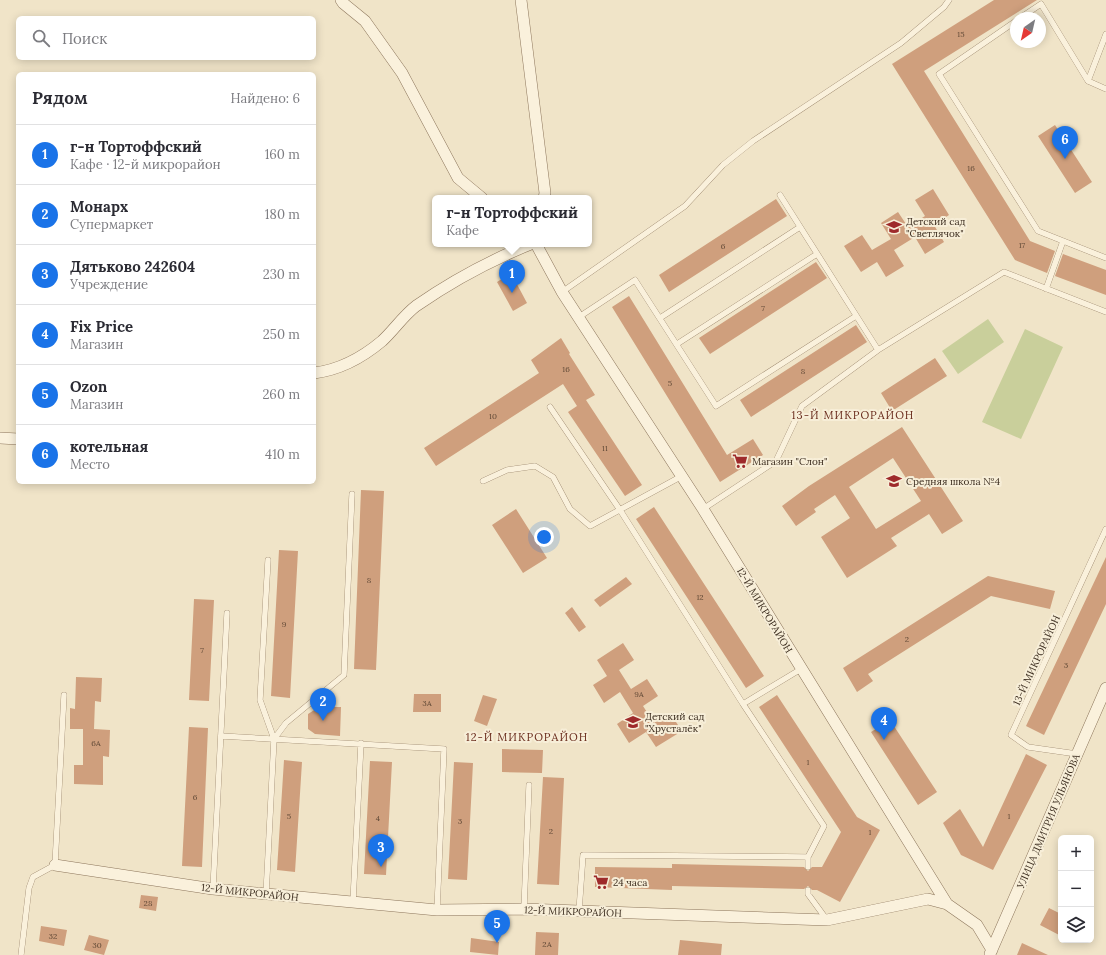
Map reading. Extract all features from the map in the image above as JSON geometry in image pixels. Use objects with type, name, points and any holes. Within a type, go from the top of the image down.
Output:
[{"type":"street","points":[[341,0],[365,21],[402,73],[458,178],[478,195]]},
{"type":"street","points":[[521,0],[545,195]]},
{"type":"street","points":[[316,373],[324,372],[348,363],[382,341],[414,308],[439,291],[504,255],[524,247]]},
{"type":"street","name":"12-Й МИКРОРАЙОН","points":[[538,247],[562,292],[703,509],[947,904]]},
{"type":"street","points":[[0,438],[16,439]]},
{"type":"street","name":"УЛИЦА ДМИТРИЯ УЛЬЯНОВА","points":[[991,953],[1106,688]]},
{"type":"street","name":"12-Й МИКРОРАЙОН","points":[[55,865],[213,889],[437,910],[524,909],[827,920],[928,899],[947,904],[977,925],[991,953]]},
{"type":"lane","points":[[562,292],[685,206],[732,157],[901,43],[944,7],[950,0]]},
{"type":"lane","points":[[1029,12],[1041,4],[1046,12]]},
{"type":"lane","points":[[1046,12],[1088,81],[1106,89]]},
{"type":"lane","points":[[1010,25],[939,74],[1038,231],[1106,258]]},
{"type":"lane","points":[[1088,81],[1106,34]]},
{"type":"lane","points":[[780,195],[878,350]]},
{"type":"lane","points":[[660,318],[800,227]]},
{"type":"lane","points":[[1046,289],[1063,241]]},
{"type":"lane","points":[[677,344],[817,254]]},
{"type":"lane","points":[[703,509],[776,461],[802,406],[878,350],[1004,272],[1106,312]]},
{"type":"lane","points":[[579,317],[635,280],[716,406],[856,316]]},
{"type":"lane","points":[[550,406],[620,510],[743,704],[824,826],[808,857],[808,867]]},
{"type":"lane","points":[[483,481],[507,470],[535,466],[553,477],[570,509],[590,526],[682,476]]},
{"type":"lane","points":[[274,739],[286,723],[344,675],[352,494]]},
{"type":"lane","name":"13-Й МИКРОРАЙОН","points":[[1077,754],[1028,747],[1011,735],[1106,531]]},
{"type":"lane","points":[[266,894],[274,739],[260,700],[268,560]]},
{"type":"lane","points":[[213,889],[227,613]]},
{"type":"lane","points":[[743,704],[801,669]]},
{"type":"lane","points":[[21,955],[29,888],[33,877],[55,865],[64,695]]},
{"type":"lane","points":[[221,736],[444,749],[437,910]]},
{"type":"lane","points":[[353,902],[361,743]]},
{"type":"lane","points":[[524,909],[529,785]]},
{"type":"lane","points":[[579,911],[583,855],[808,857]]},
{"type":"lane","points":[[808,890],[808,894],[827,920]]},
{"type":"green space","points":[[988,319],[1004,342],[958,374],[942,351]]},
{"type":"green space","points":[[1025,329],[1063,347],[1021,439],[982,422]]},
{"type":"building","points":[[994,0],[1037,0],[1018,12],[1010,12],[1010,17],[924,71],[1030,241],[1055,251],[1047,273],[1015,260],[892,64]]},
{"type":"building","points":[[1055,125],[1092,182],[1075,193],[1038,136]]},
{"type":"building","points":[[933,189],[949,215],[934,225],[944,242],[925,254],[915,237],[894,250],[904,266],[886,277],[877,262],[861,272],[844,246],[862,235],[872,250],[891,239],[881,223],[898,212],[908,227],[925,216],[915,200]]},
{"type":"building","points":[[776,199],[787,216],[669,292],[659,275]]},
{"type":"building","points":[[1063,254],[1106,270],[1106,295],[1055,276]]},
{"type":"building","points":[[816,262],[827,278],[710,354],[699,338]]},
{"type":"building","points":[[511,273],[527,303],[513,311],[497,282]]},
{"type":"building","points":[[629,296],[727,455],[753,439],[763,455],[720,482],[612,307]]},
{"type":"building","points":[[856,325],[867,342],[751,417],[740,400]]},
{"type":"building","points":[[561,338],[570,353],[569,354],[595,395],[586,400],[642,485],[625,496],[568,412],[577,406],[563,384],[436,466],[424,448],[539,373],[531,360]]},
{"type":"building","points":[[935,358],[947,376],[892,411],[881,393]]},
{"type":"building","points":[[902,427],[963,521],[942,534],[929,514],[891,538],[897,546],[847,578],[821,537],[850,518],[835,495],[814,509],[816,512],[796,526],[782,506],[809,486]],"holes":[[[893,458],[921,501],[876,529],[849,487]]]},
{"type":"building","points":[[361,490],[384,491],[376,670],[354,669]]},
{"type":"building","points":[[654,507],[764,676],[746,688],[636,519]]},
{"type":"building","points":[[516,509],[547,558],[523,573],[492,525]]},
{"type":"building","points":[[279,550],[298,551],[290,698],[271,696]]},
{"type":"building","points":[[1106,557],[1106,604],[1044,735],[1026,726]]},
{"type":"building","points":[[988,576],[1055,591],[1050,609],[991,596],[868,674],[873,681],[857,692],[843,668]]},
{"type":"building","points":[[626,577],[632,584],[600,607],[594,600]]},
{"type":"building","points":[[194,599],[214,600],[209,701],[189,700]]},
{"type":"building","points":[[572,607],[586,627],[579,632],[565,613]]},
{"type":"building","points":[[623,643],[634,660],[619,670],[631,689],[647,679],[658,696],[643,706],[654,723],[670,713],[682,731],[656,747],[646,732],[629,743],[617,724],[633,713],[620,692],[604,703],[593,685],[607,676],[597,660]]},
{"type":"building","points":[[76,677],[102,678],[101,702],[95,701],[94,729],[110,730],[109,757],[103,756],[103,785],[74,784],[74,765],[83,765],[83,729],[70,729],[70,708],[75,709]]},
{"type":"building","points":[[414,694],[441,694],[441,712],[413,712]]},
{"type":"building","points":[[483,695],[497,699],[487,726],[474,721]]},
{"type":"building","points":[[777,695],[857,817],[880,830],[840,902],[817,890],[812,890],[808,886],[804,889],[672,886],[672,890],[595,887],[595,867],[672,868],[672,864],[804,867],[808,871],[812,867],[822,867],[841,832],[759,707]]},
{"type":"building","points":[[319,707],[341,707],[340,736],[315,734],[308,729],[308,714]]},
{"type":"building","points":[[890,720],[937,792],[918,805],[871,732]]},
{"type":"building","points":[[189,727],[208,728],[202,867],[182,866]]},
{"type":"building","points":[[502,749],[543,750],[542,773],[502,772]]},
{"type":"building","points":[[1026,754],[1047,765],[993,870],[961,855],[943,823],[960,809],[983,847]]},
{"type":"building","points":[[284,760],[302,762],[295,872],[277,870]]},
{"type":"building","points":[[370,761],[392,762],[386,875],[364,874]]},
{"type":"building","points":[[454,762],[473,763],[467,880],[448,879]]},
{"type":"building","points":[[543,777],[564,778],[559,885],[537,884]]},
{"type":"building","points":[[141,895],[158,897],[156,911],[139,908]]},
{"type":"building","points":[[1049,908],[1058,912],[1058,934],[1040,925]]},
{"type":"building","points":[[41,926],[67,930],[64,946],[39,941]]},
{"type":"building","points":[[536,932],[559,933],[558,955],[535,955]]},
{"type":"building","points":[[89,935],[109,940],[104,955],[84,950]]},
{"type":"building","points":[[471,938],[499,942],[498,955],[470,952]]},
{"type":"building","points":[[680,940],[722,944],[721,955],[678,955]]},
{"type":"building","points":[[1022,943],[1048,955],[1017,955]]},
{"type":"place","name":"котельная","points":[[1065,159]]},
{"type":"place","name":"Детский сад \"Светлячок\"","points":[[894,227]]},
{"type":"place","name":"г-н Тортоффский","points":[[512,293]]},
{"type":"place","name":"Магазин \"Слон\"","points":[[740,461]]},
{"type":"place","name":"Средняя школа №4","points":[[894,481]]},
{"type":"place","name":"Монарх","points":[[323,721]]},
{"type":"place","name":"Детский сад \"Хрусталёк\"","points":[[633,722]]},
{"type":"place","name":"Fix Price","points":[[884,740]]},
{"type":"place","name":"Дятьково 242604","points":[[381,867]]},
{"type":"place","name":"24 часа","points":[[601,882]]},
{"type":"place","name":"Ozon","points":[[497,943]]},
{"type":"district","name":"13-Й МИКРОРАЙОН","points":[[853,415]]},
{"type":"district","name":"12-Й МИКРОРАЙОН","points":[[527,737]]}]
